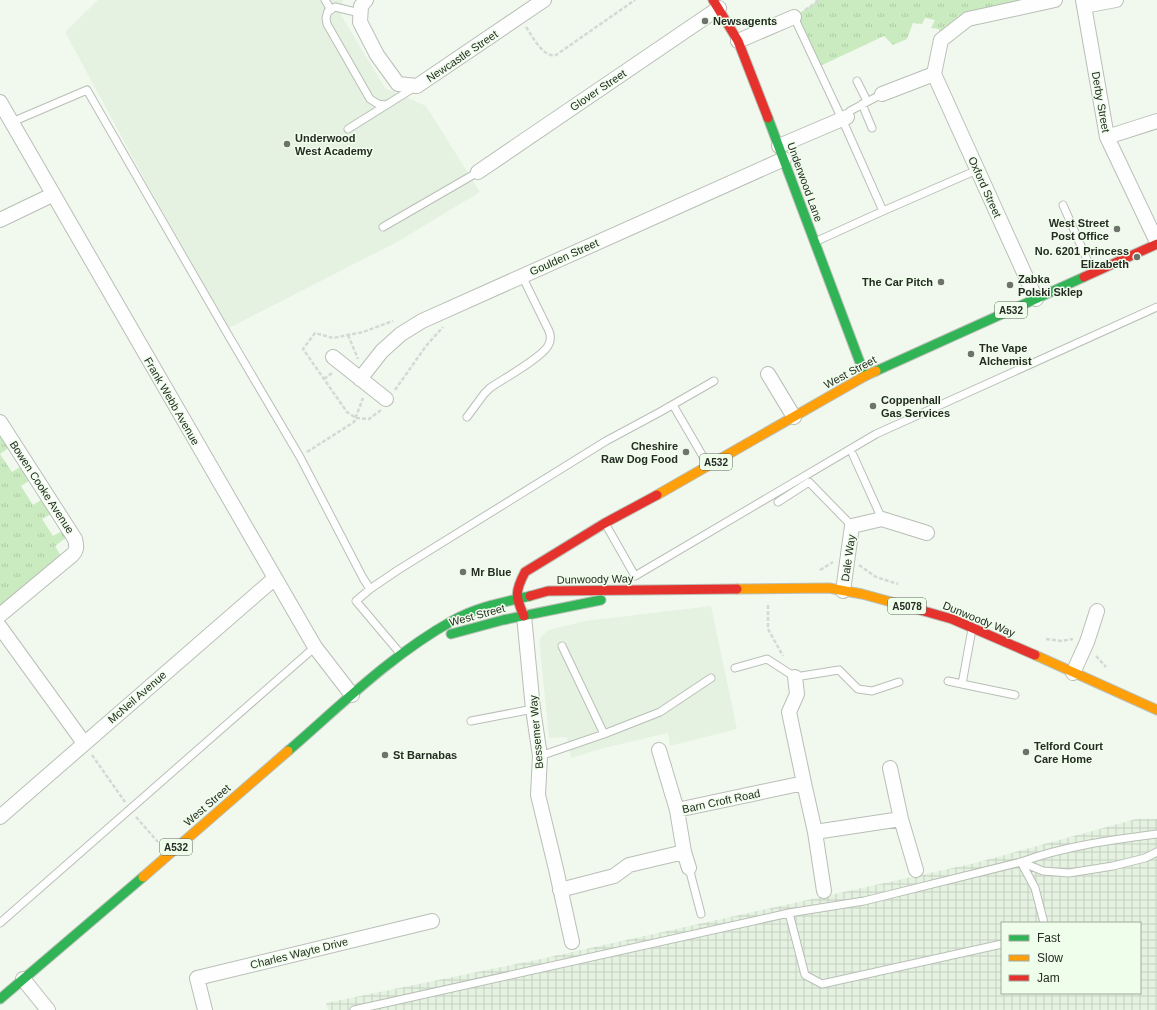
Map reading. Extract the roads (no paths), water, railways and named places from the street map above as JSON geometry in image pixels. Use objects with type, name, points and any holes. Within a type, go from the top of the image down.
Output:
[{"type":"main road","name":"Underwood Lane","points":[[716,4],[738,41],[782,152],[865,376]]},
{"type":"main road","name":"West Street","points":[[524,616],[516,599],[519,584],[525,572],[605,523],[709,466],[865,376],[1157,243]]},
{"type":"main road","name":"West Street","points":[[556,563],[567,546]]},
{"type":"main road","name":"West Street","points":[[0,998],[108,907],[400,654],[453,620],[485,607],[549,588]]},
{"type":"main road","name":"Dunwoody Way","points":[[549,588],[643,590],[828,588],[862,594],[945,617],[972,627],[1155,710]]},
{"type":"main road","points":[[524,616],[549,588]]},
{"type":"main road","name":"Dunwoody Way","points":[[554,610],[643,590]]},
{"type":"main road","name":"West Street","points":[[413,647],[457,632],[503,620],[554,610]]},
{"type":"street","name":"Newcastle Street","points":[[362,12],[376,55],[398,84],[417,86],[544,0]]},
{"type":"street","points":[[882,94],[934,74],[941,40],[968,19],[1055,0]]},
{"type":"street","points":[[1083,3],[1116,0]]},
{"type":"street","name":"Derby Street","points":[[1083,3],[1107,137],[1157,243]]},
{"type":"street","name":"Glover Street","points":[[478,172],[716,4]]},
{"type":"street","points":[[738,41],[794,17]]},
{"type":"street","name":"Oxford Street","points":[[934,74],[1036,299]]},
{"type":"street","name":"Frank Webb Avenue","points":[[0,102],[52,195],[274,578],[315,647],[352,695]]},
{"type":"street","name":"Goulden Street","points":[[364,382],[382,351],[401,334],[422,321],[522,276],[782,152],[847,115]]},
{"type":"street","points":[[1107,137],[1157,121]]},
{"type":"street","points":[[0,220],[52,195]]},
{"type":"street","points":[[333,357],[364,382],[389,398]]},
{"type":"street","points":[[768,374],[794,417]]},
{"type":"street","name":"Bowen Cooke Avenue","points":[[0,422],[75,539],[77,546],[76,552],[0,615]]},
{"type":"street","name":"Dale Way","points":[[843,591],[852,526],[882,519],[927,532]]},
{"type":"street","name":"McNeil Avenue","points":[[0,817],[274,578]]},
{"type":"street","points":[[1073,672],[1087,642],[1097,611]]},
{"type":"street","name":"Bessemer Way","points":[[524,616],[533,709],[540,756],[538,795],[572,942]]},
{"type":"street","points":[[0,627],[84,743]]},
{"type":"street","points":[[790,674],[797,694],[789,712],[815,832],[824,891]]},
{"type":"street","points":[[659,750],[676,810]]},
{"type":"street","points":[[890,768],[901,819],[916,870]]},
{"type":"street","name":"Barn Croft Road","points":[[689,868],[684,852],[676,810],[804,783]]},
{"type":"street","points":[[815,832],[901,819]]},
{"type":"street","points":[[560,890],[614,876],[629,865],[684,852]]},
{"type":"street","name":"Charles Wayte Drive","points":[[205,1010],[197,978],[432,921]]},
{"type":"street","points":[[23,979],[48,1010]]},
{"type":"lane","points":[[326,0],[331,10]]},
{"type":"lane","points":[[362,12],[335,7],[328,11],[326,18],[327,24],[370,99],[378,104],[386,106]]},
{"type":"lane","points":[[794,17],[847,115],[882,211]]},
{"type":"lane","points":[[857,81],[872,128]]},
{"type":"lane","points":[[348,129],[417,86]]},
{"type":"lane","points":[[12,122],[87,90],[300,457],[370,589]]},
{"type":"lane","points":[[847,115],[864,103],[882,94]]},
{"type":"lane","points":[[815,242],[977,170]]},
{"type":"lane","points":[[383,227],[478,172]]},
{"type":"lane","points":[[1063,205],[1093,273]]},
{"type":"lane","points":[[467,417],[490,388],[534,359],[548,347],[550,342],[551,336],[549,331],[522,276]]},
{"type":"lane","points":[[605,523],[635,576],[876,434],[1157,307]]},
{"type":"lane","points":[[400,654],[356,601],[370,589],[398,570],[606,441],[714,381]]},
{"type":"lane","points":[[672,405],[709,466]]},
{"type":"lane","points":[[853,455],[882,519]]},
{"type":"lane","name":"Dale Way","points":[[778,502],[809,482],[852,526]]},
{"type":"lane","points":[[962,684],[972,627]]},
{"type":"lane","points":[[562,646],[604,734]]},
{"type":"lane","points":[[0,923],[315,647]]},
{"type":"lane","points":[[735,668],[768,659],[790,674],[839,670],[858,689],[872,691],[899,682]]},
{"type":"lane","points":[[540,756],[604,734],[660,712],[711,678]]},
{"type":"lane","points":[[948,681],[1015,695]]},
{"type":"lane","points":[[471,721],[533,709]]},
{"type":"lane","points":[[354,1010],[789,913],[864,901],[1021,862],[1042,855],[1108,840],[1157,834]]},
{"type":"lane","points":[[1021,862],[1043,871],[1069,873],[1113,866],[1145,858],[1157,852]]},
{"type":"lane","points":[[1021,862],[1035,888],[1044,922]]},
{"type":"lane","points":[[689,868],[702,914]]},
{"type":"lane","points":[[789,913],[805,975],[822,984],[1001,944]]},
{"type":"place","name":"Newsagents","points":[[705,21]]},
{"type":"place","name":"Underwood West Academy","points":[[287,144]]},
{"type":"place","name":"West Street Post Office","points":[[1117,229]]},
{"type":"place","name":"No. 6201 Princess Elizabeth","points":[[1137,257]]},
{"type":"place","name":"The Car Pitch","points":[[941,282]]},
{"type":"place","name":"Zabka Polski Sklep","points":[[1010,285]]},
{"type":"place","name":"The Vape Alchemist","points":[[971,354]]},
{"type":"place","name":"Coppenhall Gas Services","points":[[873,406]]},
{"type":"place","name":"Cheshire Raw Dog Food","points":[[686,452]]},
{"type":"place","name":"Mr Blue","points":[[463,572]]},
{"type":"place","name":"Telford Court Care Home","points":[[1026,752]]},
{"type":"place","name":"St Barnabas","points":[[385,755]]}]
